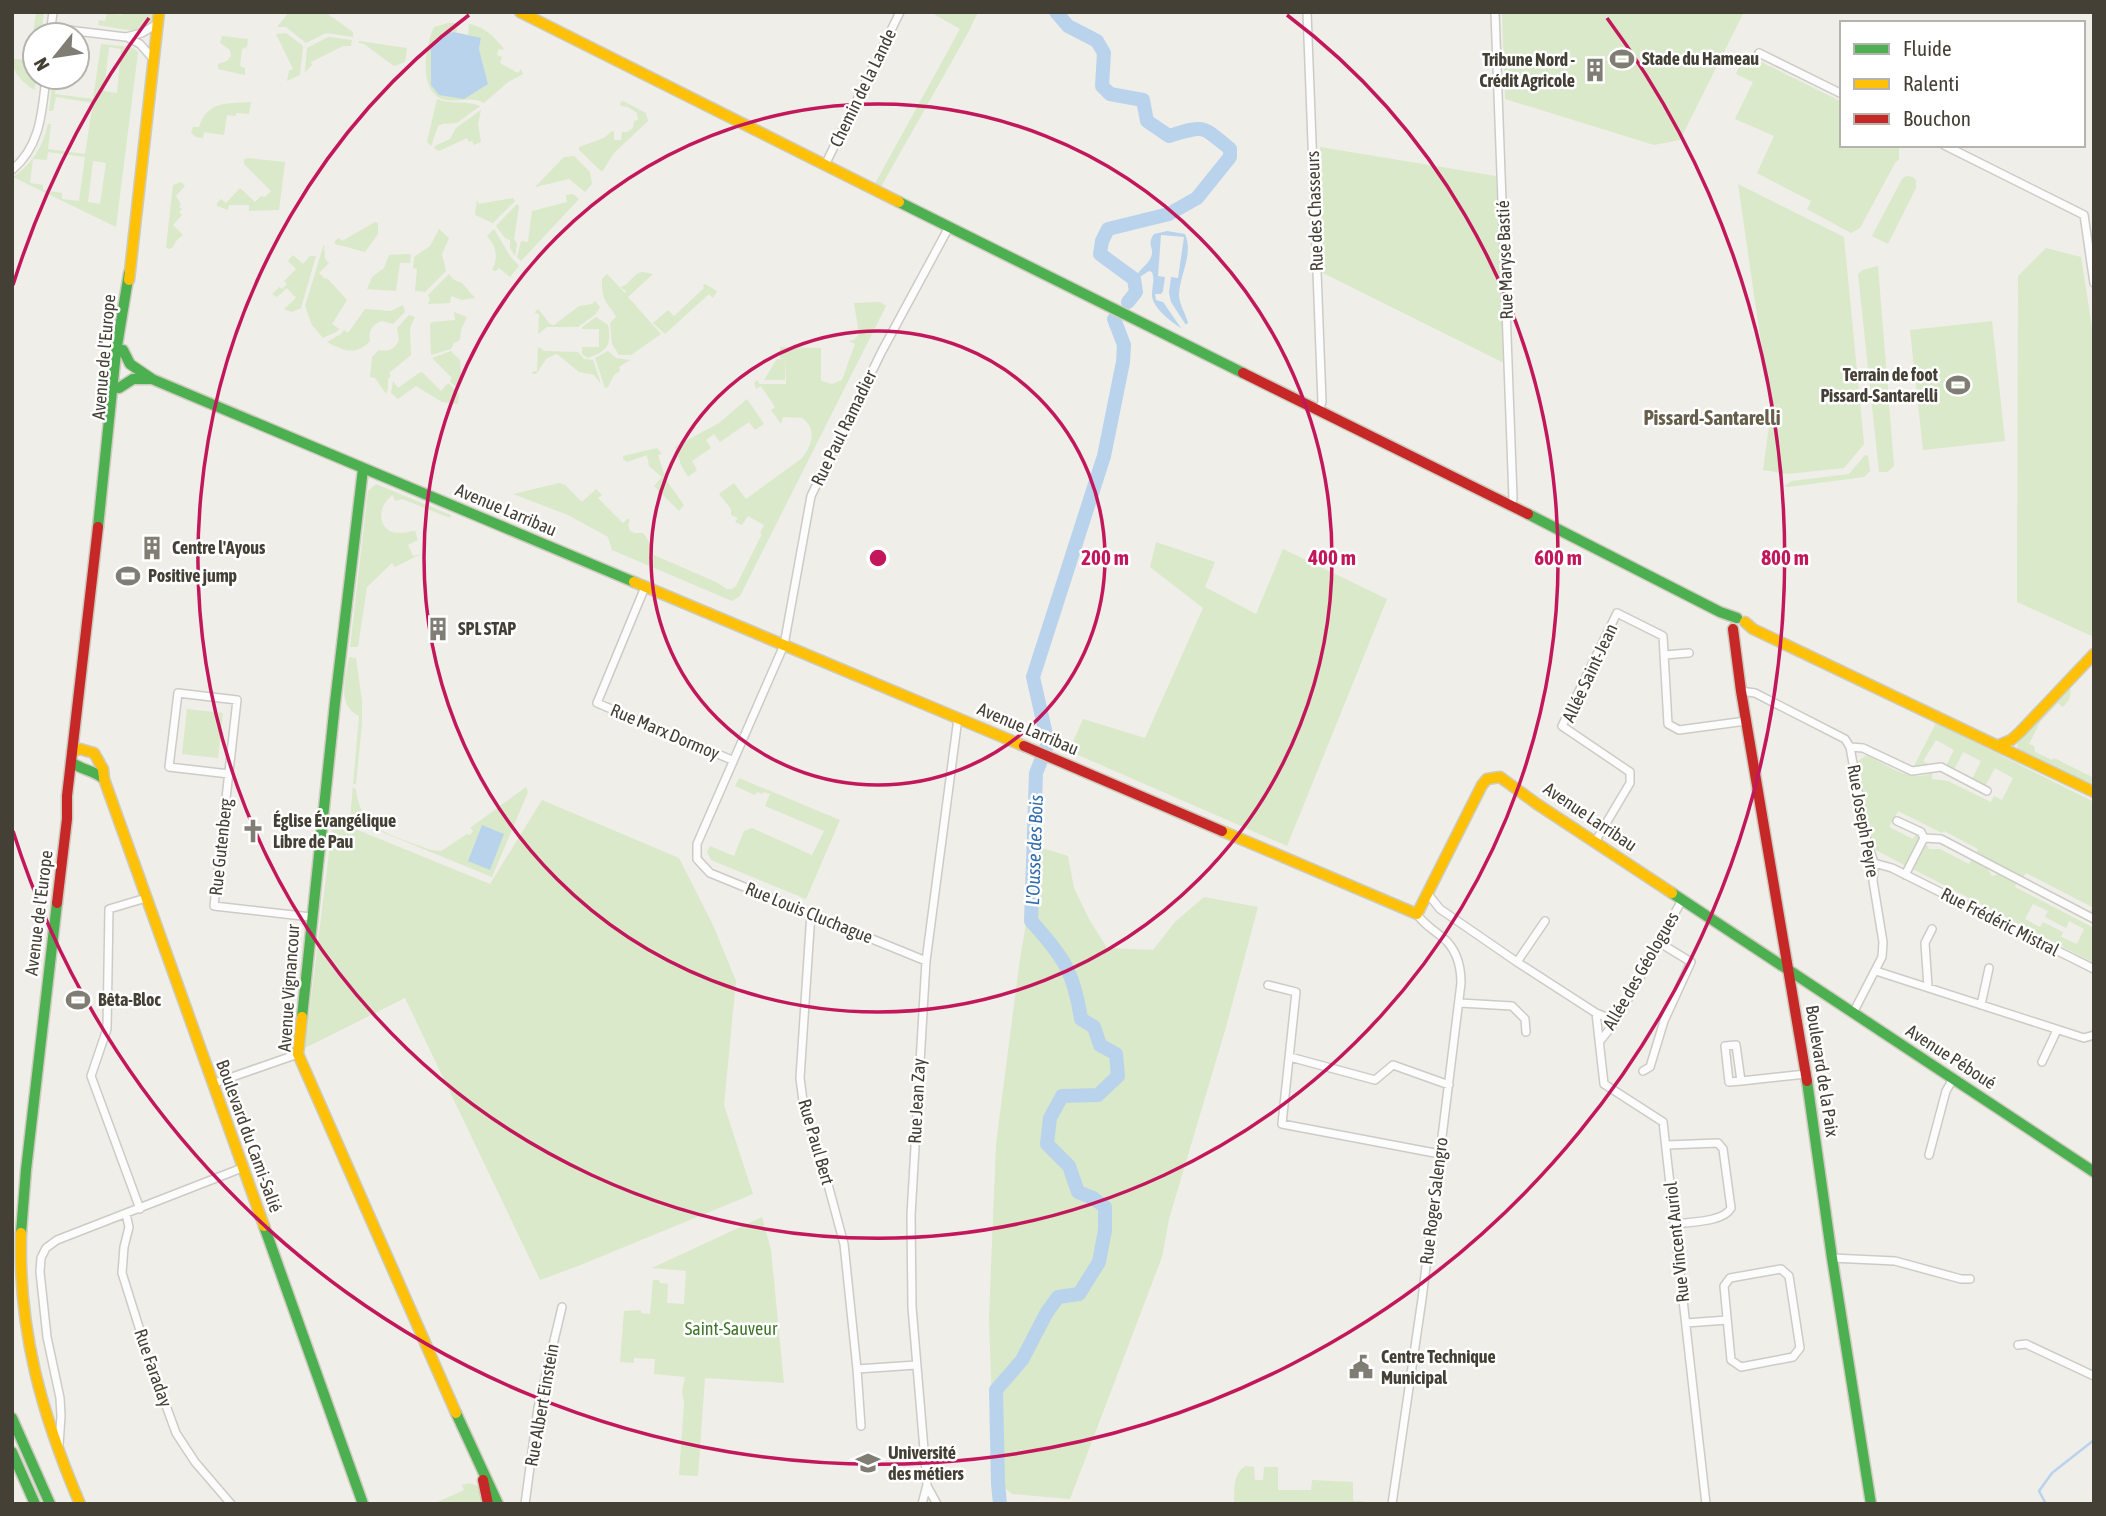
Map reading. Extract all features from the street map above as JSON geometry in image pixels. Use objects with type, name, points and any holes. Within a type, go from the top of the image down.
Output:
[{"type":"main road","points":[[520,12],[1608,554],[1736,623],[2094,792]]},
{"type":"main road","name":"Avenue de l'Europe","points":[[80,1504],[58,1452],[31,1359],[23,1305],[23,1194],[67,819],[113,468],[129,273],[159,18]]},
{"type":"main road","name":"Avenue de l'Europe","points":[[76,758],[116,352],[129,273]]},
{"type":"main road","name":"Avenue Larribau","points":[[123,350],[130,364],[152,379],[1417,914],[1482,785],[1492,777],[1500,777],[1788,970]]},
{"type":"main road","points":[[118,388],[133,377],[152,379]]},
{"type":"main road","name":"Avenue Vignancour","points":[[363,469],[298,1054],[498,1504]]},
{"type":"main road","name":"Boulevard de la Paix","points":[[1736,623],[1735,645],[1741,691],[1806,1074],[1871,1504]]},
{"type":"main road","points":[[1999,745],[2020,732],[2094,654]]},
{"type":"main road","name":"Boulevard du Cami-Salié","points":[[76,758],[94,753],[103,769],[104,779],[146,898],[363,1504]]},
{"type":"main road","points":[[76,758],[104,779]]},
{"type":"main road","name":"Avenue Péboué","points":[[1788,970],[2094,1172]]},
{"type":"main road","points":[[12,1418],[50,1504]]},
{"type":"main road","points":[[12,1452],[35,1504]]},
{"type":"main road","name":"Avenue Vignancour","points":[[483,1474],[488,1504]]},
{"type":"street","name":"Chemin de la Lande","points":[[825,165],[900,12]]},
{"type":"street","name":"Rue des Chasseurs","points":[[1307,12],[1322,402],[1319,410]]},
{"type":"street","name":"Rue Maryse Bastié","points":[[1495,12],[1514,498],[1511,507]]},
{"type":"street","points":[[91,35],[126,37],[142,33],[159,18]]},
{"type":"street","points":[[126,37],[140,44],[154,60]]},
{"type":"street","points":[[1759,53],[1840,93]]},
{"type":"street","points":[[12,170],[29,152],[40,126],[44,91]]},
{"type":"street","points":[[1948,147],[2084,215],[2094,283]]},
{"type":"street","name":"Rue Paul Ramadier","points":[[697,859],[697,844],[784,645],[811,496],[882,351],[949,227]]},
{"type":"street","name":"Rue Marx Dormoy","points":[[645,587],[597,703],[732,760]]},
{"type":"street","name":"Allée Saint-Jean","points":[[1595,842],[1630,783],[1630,772],[1562,726],[1617,613],[1663,636],[1668,724],[1679,730],[1746,722]]},
{"type":"street","points":[[1664,655],[1689,653]]},
{"type":"street","points":[[1741,691],[1755,692],[1845,739],[1850,747],[1863,748],[1912,771],[1941,768],[1987,791]]},
{"type":"street","name":"Rue Gutenberg","points":[[229,774],[169,767],[178,693],[237,700],[229,774],[214,906],[312,917]]},
{"type":"street","name":"Rue Jean Zay","points":[[922,1504],[927,1485],[912,1307],[911,1216],[926,961],[958,718]]},
{"type":"street","name":"Rue Joseph Peyre","points":[[1850,747],[1867,841],[1874,863],[1873,881],[1883,942],[1882,957],[1853,1013]]},
{"type":"street","points":[[1897,821],[1921,832],[1924,838]]},
{"type":"street","points":[[1905,875],[1924,838]]},
{"type":"street","points":[[1924,838],[1941,839],[2094,919]]},
{"type":"street","name":"Rue Louis Cluchague","points":[[697,859],[710,873],[926,961]]},
{"type":"street","name":"Rue Frédéric Mistral","points":[[1874,863],[1892,868],[2094,969]]},
{"type":"street","points":[[1428,894],[1440,909],[1517,962],[1596,1013],[1616,1021]]},
{"type":"street","points":[[140,1209],[91,1076],[107,1029],[109,909],[146,898]]},
{"type":"street","name":"Allée des Géologues","points":[[1599,1042],[1616,1021],[1682,900]]},
{"type":"street","name":"Rue Paul Bert","points":[[811,913],[800,1078],[804,1109],[844,1244],[861,1426]]},
{"type":"street","name":"Rue Roger Salengro","points":[[1392,1504],[1422,1299],[1460,1003],[1461,968],[1455,951],[1444,938],[1423,923],[1417,914]]},
{"type":"street","points":[[1517,962],[1545,920]]},
{"type":"street","points":[[1928,987],[1925,943],[1932,929]]},
{"type":"street","points":[[1643,1071],[1650,1068],[1664,1021],[1691,962],[1660,943]]},
{"type":"street","points":[[1981,1004],[1989,968]]},
{"type":"street","points":[[1876,971],[2084,1038],[2094,1035]]},
{"type":"street","points":[[1268,985],[1296,992],[1282,1124],[1440,1154]]},
{"type":"street","points":[[1460,1003],[1512,1006],[1525,1019],[1526,1032]]},
{"type":"street","name":"Rue Vincent Auriol","points":[[1596,1013],[1604,1084],[1663,1122],[1706,1504]]},
{"type":"street","points":[[2042,1062],[2057,1030]]},
{"type":"street","points":[[1741,1081],[1736,1045],[1725,1046],[1729,1083],[1806,1074]]},
{"type":"street","points":[[212,1084],[298,1054]]},
{"type":"street","points":[[1290,1057],[1376,1080],[1393,1065],[1449,1085]]},
{"type":"street","points":[[1929,1155],[1946,1091],[1953,1079]]},
{"type":"street","points":[[1667,1145],[1718,1143],[1723,1149],[1731,1208],[1721,1217],[1675,1224]]},
{"type":"street","points":[[58,1452],[61,1416],[58,1383],[47,1338],[40,1272],[41,1258],[46,1248],[57,1240],[243,1168]]},
{"type":"street","name":"Rue Faraday","points":[[127,1214],[129,1227],[122,1273],[165,1404],[184,1447],[231,1504]]},
{"type":"street","points":[[1832,1258],[1895,1261],[1961,1279],[1970,1279]]},
{"type":"street","points":[[1781,1269],[1789,1276],[1800,1348],[1793,1357],[1741,1367],[1731,1360],[1727,1320],[1724,1286],[1730,1278],[1781,1269]]},
{"type":"street","name":"Rue Albert Einstein","points":[[525,1504],[538,1408],[562,1307]]},
{"type":"street","points":[[1686,1323],[1727,1320]]},
{"type":"street","points":[[2018,1345],[2026,1344],[2094,1376]]},
{"type":"street","points":[[857,1369],[916,1365]]},
{"type":"street","name":"Rue Jean Zay","points":[[927,1485],[937,1504]]},
{"type":"green space","points":[[36,12],[44,13],[43,21],[35,21]]},
{"type":"green space","points":[[123,12],[152,12],[151,34],[98,25],[99,20],[105,21],[107,13],[122,15]]},
{"type":"green space","points":[[289,12],[325,12],[353,32],[353,37],[326,33],[306,43],[286,27],[277,27]]},
{"type":"green space","points":[[930,12],[978,12],[878,192],[872,189],[960,29]]},
{"type":"green space","points":[[1502,12],[1744,12],[1680,140],[1654,145],[1505,99]]},
{"type":"green space","points":[[456,23],[457,32],[454,32],[488,84],[479,49],[481,39],[468,35],[469,24],[485,30],[504,49],[498,50],[497,55],[502,57],[500,63],[518,73],[521,69],[523,74],[508,82],[484,103],[475,100],[446,100],[437,96],[427,79],[426,57],[434,27]]},
{"type":"green space","points":[[286,33],[303,46],[300,75],[287,81],[289,71],[293,69],[276,34]]},
{"type":"green space","points":[[222,36],[248,39],[247,47],[242,49],[240,66],[245,68],[245,75],[218,69],[218,64],[227,61],[231,56],[230,50],[220,43]]},
{"type":"green space","points":[[328,37],[352,40],[351,46],[343,46],[311,62],[312,65],[305,72],[307,48]]},
{"type":"green space","points":[[359,41],[407,48],[405,62],[394,66]]},
{"type":"green space","points":[[101,44],[131,47],[138,52],[116,227],[13,177],[36,154],[48,124],[51,124],[48,149],[85,154],[93,103],[56,97],[53,111],[49,111],[51,91],[55,91],[55,94],[93,99]],"holes":[[[109,47],[121,49],[117,93],[104,91]],[[48,152],[85,157],[79,201],[62,199],[62,193],[43,190],[43,185],[30,183],[33,159],[47,160]],[[93,161],[106,163],[100,204],[88,202]]]},
{"type":"green space","points":[[1745,54],[1840,101],[1840,147],[1899,147],[1899,159],[1860,228],[1851,233],[1807,209],[1811,201],[1757,173],[1774,136],[1735,119],[1753,82],[1736,74]]},
{"type":"green space","points":[[12,59],[21,60],[21,79],[14,68]]},
{"type":"green space","points":[[437,99],[480,106],[457,123],[438,126],[431,146],[427,142]]},
{"type":"green space","points":[[623,101],[646,113],[648,121],[614,153],[602,172],[579,147],[604,138],[612,131],[614,140],[621,140],[622,132],[633,128],[634,121],[638,120],[637,113],[621,106]]},
{"type":"green space","points":[[251,102],[249,114],[227,115],[224,135],[204,132],[203,138],[191,133],[193,127],[199,127],[203,118],[213,108]]},
{"type":"green space","points":[[481,110],[478,124],[481,142],[474,145],[467,138],[439,151],[434,148],[450,139],[456,128]]},
{"type":"green space","points":[[1320,147],[1496,176],[1506,364],[1323,273]]},
{"type":"green space","points":[[574,156],[590,172],[592,184],[585,192],[569,179],[535,187],[564,157]]},
{"type":"green space","points":[[244,159],[285,162],[279,210],[249,211],[249,205],[229,205],[228,210],[217,206],[221,199],[226,203],[240,188],[255,202],[271,191],[244,164]]},
{"type":"green space","points":[[1906,176],[1916,180],[1916,188],[1888,244],[1872,236]]},
{"type":"green space","points":[[181,182],[185,186],[176,196],[182,215],[173,225],[183,235],[168,249],[166,247],[173,185]]},
{"type":"green space","points":[[1738,184],[1844,237],[1864,444],[1844,468],[1787,474],[1763,470],[1771,412]]},
{"type":"green space","points":[[573,194],[579,199],[521,261],[517,257],[521,241],[528,242],[532,211],[567,202],[566,195]]},
{"type":"green space","points":[[513,198],[515,201],[493,223],[475,215],[477,200],[479,204]]},
{"type":"green space","points":[[517,204],[515,256],[510,248],[510,240],[505,238],[496,226]]},
{"type":"green space","points":[[375,222],[378,223],[378,234],[365,252],[335,244],[339,238],[342,241]]},
{"type":"green space","points":[[439,229],[449,238],[442,254],[446,271],[425,292],[415,291],[417,269],[413,268],[414,257],[430,246]]},
{"type":"green space","points":[[494,229],[519,266],[510,277],[499,268],[492,270],[496,252],[487,236]]},
{"type":"green space","points":[[324,244],[325,259],[329,263],[319,273],[347,300],[332,324],[338,331],[323,338],[312,325],[305,306]]},
{"type":"green space","points":[[2046,248],[2081,257],[2094,340],[2094,637],[2017,602],[2018,276]]},
{"type":"green space","points":[[409,254],[410,263],[400,263],[396,291],[367,289],[372,277],[384,268],[389,255]]},
{"type":"green space","points":[[293,255],[303,264],[310,256],[316,256],[301,308],[292,312],[284,309],[296,298],[287,288],[277,297],[272,294],[287,284],[284,281],[296,269],[288,261]]},
{"type":"green space","points":[[1878,266],[1894,466],[1887,472],[1879,472],[1858,274]]},
{"type":"green space","points":[[643,272],[653,274],[628,297],[661,334],[631,355],[619,355],[612,344],[610,323],[616,317],[602,291],[602,279],[607,274],[625,293],[620,287]]},
{"type":"green space","points":[[449,274],[462,283],[475,298],[462,300],[451,296],[450,303],[428,304],[428,295]]},
{"type":"green space","points":[[705,284],[717,291],[713,298],[709,294],[665,334],[653,323],[668,310],[674,316]]},
{"type":"green space","points":[[595,301],[600,307],[596,314],[578,327],[547,327],[538,334],[539,314],[535,313],[536,310],[554,325],[579,306]]},
{"type":"green space","points":[[880,302],[886,306],[740,596],[732,601],[612,550],[608,537],[568,515],[513,494],[559,483],[565,485],[582,502],[596,489],[602,495],[598,498],[623,523],[628,518],[630,520],[630,531],[643,533],[649,543],[649,553],[732,589],[762,534],[760,533],[764,525],[748,516],[742,525],[735,522],[738,518],[731,515],[731,509],[719,494],[734,483],[746,499],[801,459],[812,438],[810,427],[802,418],[783,417],[781,424],[771,410],[775,407],[761,386],[756,389],[754,383],[757,380],[760,384],[786,384],[786,358],[785,380],[764,380],[777,359],[784,359],[780,358],[780,347],[821,348],[821,381],[832,384],[842,380],[855,344],[849,341],[859,334],[854,303]]},
{"type":"green space","points":[[403,305],[405,312],[393,324],[382,321],[373,326],[370,341],[360,349],[344,350],[327,342],[344,330],[348,333],[365,309],[391,311]]},
{"type":"green space","points":[[454,312],[467,317],[460,340],[454,343],[451,349],[431,355],[430,324],[455,320]]},
{"type":"green space","points":[[409,315],[415,317],[410,328],[411,355],[389,373],[391,376],[386,394],[375,378],[370,377],[372,357],[379,350],[389,350],[396,346],[399,340],[397,328]]},
{"type":"green space","points":[[596,317],[608,325],[609,338],[604,350],[588,358],[582,354],[582,347],[599,347],[599,329],[582,327]]},
{"type":"green space","name":"Terrain de foot Pissard-Santarelli","points":[[1992,321],[2005,441],[1923,450],[1910,330]]},
{"type":"green space","points":[[538,347],[545,351],[578,352],[584,359],[593,360],[601,384],[594,375],[579,372],[557,354],[547,358],[536,374],[533,374],[532,372],[537,371]]},
{"type":"green space","points":[[451,351],[460,360],[458,389],[450,381],[452,378],[432,358]]},
{"type":"green space","points":[[608,351],[616,358],[630,360],[619,367],[620,371],[605,388],[595,358]]},
{"type":"green space","points":[[422,372],[441,391],[448,383],[459,393],[458,404],[442,402],[416,386],[398,399],[391,393],[393,381],[398,388]]},
{"type":"green space","points":[[747,399],[764,424],[755,430],[749,422],[720,442],[714,434],[706,440],[711,448],[692,461],[697,470],[688,477],[675,447],[719,423]]},
{"type":"green space","points":[[657,448],[662,454],[658,455],[666,480],[684,505],[679,511],[654,486],[662,477],[649,466],[647,455],[627,462],[623,459],[623,456]]},
{"type":"green space","points":[[1865,455],[1868,456],[1870,471],[1864,477],[1784,486],[1792,481],[1849,474]]},
{"type":"green space","points":[[376,484],[451,515],[450,518],[402,499],[395,501],[393,495],[385,503],[381,514],[383,524],[395,533],[415,531],[418,540],[408,545],[413,556],[421,554],[395,567],[392,563],[367,587],[358,647],[350,647],[368,491]]},
{"type":"green space","points":[[1156,542],[1215,562],[1205,587],[1256,614],[1283,549],[1387,599],[1287,846],[1069,751],[1083,719],[1145,738],[1203,608],[1150,567]]},
{"type":"green space","points":[[349,657],[356,658],[362,701],[356,784],[353,784],[359,716],[347,705],[344,690]]},
{"type":"green space","points":[[2068,689],[2071,690],[2069,700],[2063,707],[2058,703],[2040,722],[2029,744],[2034,746],[2035,752],[2052,760],[2054,758],[2094,778],[2094,787],[2021,752],[2017,746],[2018,741]]},
{"type":"green space","points":[[187,709],[223,713],[218,758],[182,754]]},
{"type":"green space","points":[[1936,723],[2094,802],[2094,914],[2090,912],[2092,907],[2026,873],[2023,877],[1976,854],[1978,849],[1898,811],[1889,827],[1913,839],[1917,833],[1919,839],[1906,866],[1872,846],[1858,761],[1867,755],[1907,774],[1923,776],[1932,773],[1932,779],[1948,781],[1991,802],[1994,796],[2002,800],[2013,778],[1995,768],[1985,786],[1972,779],[1981,761],[1963,752],[1954,770],[1946,766],[1954,750],[1936,740],[1923,761],[1928,764],[1927,767],[1914,766]]},
{"type":"green space","points":[[739,778],[840,820],[806,899],[711,860],[707,852],[710,846],[734,856],[744,831],[752,828],[812,855],[824,831],[765,806],[770,794],[757,792],[755,795],[735,786]]},
{"type":"green space","points":[[353,785],[364,815],[372,824],[393,836],[441,851],[467,834],[470,835],[473,831],[470,828],[526,787],[528,792],[492,877],[350,819]]},
{"type":"green space","points":[[542,800],[679,858],[713,925],[736,981],[724,1105],[753,1194],[540,1280],[405,998],[305,1048],[333,820],[490,884]]},
{"type":"green space","points":[[1927,845],[1929,849],[1940,849],[1969,864],[1972,859],[1986,866],[1992,876],[2002,873],[2017,881],[2015,887],[2094,928],[2094,963],[1913,869],[1922,849]],"holes":[[[2033,904],[2048,911],[2045,917],[2064,927],[2066,928],[2069,921],[2084,929],[2077,944],[2061,937],[2063,932],[2043,922],[2040,927],[2025,919]]]},
{"type":"green space","points":[[1039,847],[1068,856],[1074,888],[1107,948],[1153,950],[1175,922],[1204,897],[1258,907],[1226,1027],[1169,1219],[1162,1257],[1070,1499],[1012,1494],[1004,1487],[994,1463],[989,1319],[996,1144],[1020,959]]},
{"type":"green space","name":"Saint-Sauveur","points":[[762,1217],[771,1250],[784,1383],[705,1378],[698,1476],[679,1475],[685,1377],[654,1374],[655,1359],[634,1358],[634,1363],[620,1362],[624,1311],[641,1310],[641,1313],[650,1314],[653,1280],[668,1284],[667,1303],[684,1304],[686,1271],[652,1268]]},
{"type":"green space","points":[[1246,1466],[1254,1467],[1255,1480],[1263,1480],[1264,1467],[1278,1467],[1278,1490],[1311,1490],[1312,1480],[1353,1482],[1353,1501],[1363,1501],[1365,1504],[1234,1504],[1236,1477]]},
{"type":"green space","points":[[469,1483],[478,1486],[486,1504],[433,1504],[464,1490],[462,1485]]},
{"type":"water","points":[[454,32],[481,38],[479,49],[488,84],[464,99],[439,95],[431,85],[431,46],[440,35]]},
{"type":"water","points":[[1167,231],[1185,234],[1187,242],[1187,257],[1179,296],[1188,323],[1181,328],[1167,318],[1155,304],[1152,295],[1152,272],[1136,277],[1151,257],[1154,234]]},
{"type":"water","points":[[482,825],[504,834],[490,870],[468,861]]},
{"type":"pier","points":[[1161,235],[1184,237],[1178,278],[1171,277],[1169,293],[1171,302],[1186,325],[1181,328],[1163,302],[1156,300],[1155,294],[1161,294],[1163,291],[1165,277],[1158,276]]},
{"type":"waterway","name":"L'Ousse des Bois","points":[[1056,12],[1068,26],[1097,41],[1104,53],[1102,86],[1110,94],[1143,100],[1147,121],[1169,136],[1202,129],[1230,149],[1230,157],[1197,198],[1169,214],[1108,229],[1100,254],[1134,279],[1136,292],[1128,302]]},
{"type":"waterway","name":"L'Ousse des Bois","points":[[1000,1504],[996,1390],[1022,1360],[1047,1312],[1058,1297],[1079,1294],[1099,1262],[1105,1230],[1105,1207],[1078,1192],[1069,1166],[1047,1144],[1050,1118],[1062,1096],[1098,1095],[1118,1076],[1116,1054],[1100,1045],[1094,1027],[1081,1019],[1071,977],[1059,955],[1031,921],[1036,773],[1048,743],[1033,677],[1104,456],[1123,362],[1124,345],[1114,319]]},
{"type":"waterway","points":[[2046,1504],[2039,1491],[2052,1473],[2094,1440]]},
{"type":"traffic: fast","points":[[899,202],[1243,373]]},
{"type":"traffic: fast","points":[[98,527],[116,352],[129,273]]},
{"type":"traffic: fast","points":[[123,350],[130,364],[152,379],[634,582]]},
{"type":"traffic: fast","points":[[119,388],[133,379],[150,379]]},
{"type":"traffic: fast","points":[[302,1017],[363,469]]},
{"type":"traffic: fast","points":[[1528,514],[1720,612],[1737,618]]},
{"type":"traffic: fast","points":[[71,762],[104,779]]},
{"type":"traffic: fast","points":[[1672,893],[2094,1172]]},
{"type":"traffic: fast","points":[[21,1233],[57,903]]},
{"type":"traffic: fast","points":[[1807,1081],[1871,1504]]},
{"type":"traffic: fast","points":[[264,1226],[363,1504]]},
{"type":"traffic: fast","points":[[456,1413],[498,1504]]},
{"type":"traffic: fast","points":[[12,1418],[50,1504]]},
{"type":"traffic: fast","points":[[12,1452],[35,1504]]},
{"type":"traffic: slow","points":[[129,280],[159,12]]},
{"type":"traffic: slow","points":[[520,12],[899,202]]},
{"type":"traffic: slow","points":[[634,582],[1024,746]]},
{"type":"traffic: slow","points":[[1745,622],[1753,629],[2094,792]]},
{"type":"traffic: slow","points":[[1999,745],[2020,732],[2094,654]]},
{"type":"traffic: slow","points":[[72,752],[80,749],[94,753],[103,769],[104,779],[264,1226]]},
{"type":"traffic: slow","points":[[1222,831],[1417,914],[1482,785],[1487,779],[1500,777],[1672,893]]},
{"type":"traffic: slow","points":[[302,1017],[298,1054],[456,1413]]},
{"type":"traffic: slow","points":[[21,1233],[24,1304],[35,1372],[54,1438],[80,1504]]},
{"type":"traffic: jam","points":[[1243,373],[1528,514]]},
{"type":"traffic: jam","points":[[57,903],[98,527]]},
{"type":"traffic: jam","points":[[1733,629],[1741,691],[1807,1081]]},
{"type":"traffic: jam","points":[[1024,746],[1222,831]]},
{"type":"traffic: jam","points":[[483,1480],[488,1504]]},
{"type":"place","name":"Stade du Hameau","points":[[1622,59]]},
{"type":"place","name":"Tribune Nord - Crédit Agricole","points":[[1595,70]]},
{"type":"place","name":"Terrain de foot Pissard-Santarelli","points":[[1958,385]]},
{"type":"place","name":"Centre l'Ayous","points":[[152,548]]},
{"type":"place","name":"Positive jump","points":[[128,576]]},
{"type":"place","name":"SPL STAP","points":[[438,629]]},
{"type":"place","name":"Église Évangélique Libre de Pau","points":[[253,831]]},
{"type":"place","name":"Bêta-Bloc","points":[[78,1000]]},
{"type":"place","name":"Centre Technique Municipal","points":[[1361,1367]]},
{"type":"place","name":"Université des métiers","points":[[868,1463]]},
{"type":"district","name":"Pissard-Santarelli","points":[[1712,418]]}]
